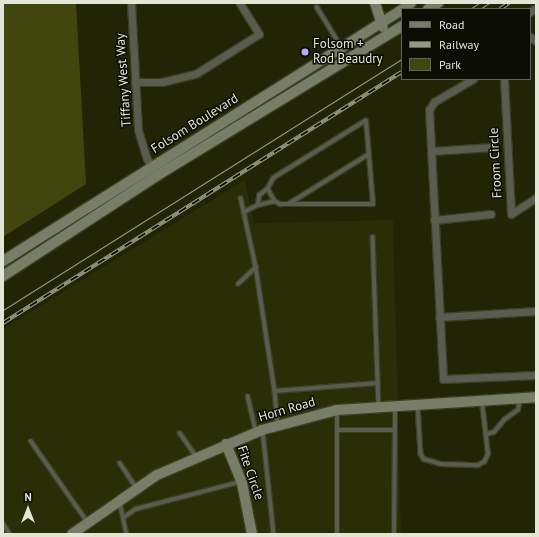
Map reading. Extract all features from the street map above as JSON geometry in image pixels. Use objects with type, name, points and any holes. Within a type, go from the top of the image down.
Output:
[{"type":"main road","points":[[375,3],[381,23],[387,33]]},
{"type":"main road","name":"Folsom Boulevard","points":[[3,261],[401,10]]},
{"type":"main road","name":"Folsom Boulevard","points":[[3,276],[158,175],[387,33],[401,26]]},
{"type":"main road","name":"Horn Road","points":[[72,534],[119,499],[137,488],[196,456],[260,431],[337,410],[379,406],[536,397]]},
{"type":"main road","name":"Fite Circle","points":[[226,444],[242,482],[252,534]]},
{"type":"street","name":"Tiffany West Way","points":[[131,3],[138,130],[152,166],[158,175]]},
{"type":"street","points":[[135,82],[162,82],[196,73],[260,34],[240,3]]},
{"type":"street","points":[[471,80],[430,106],[434,220],[443,379],[536,374]]},
{"type":"street","name":"Froom Circle","points":[[504,80],[511,214],[536,198]]},
{"type":"street","points":[[431,151],[493,147]]},
{"type":"street","points":[[434,220],[491,214]]},
{"type":"street","points":[[440,317],[536,311]]},
{"type":"lane","points":[[317,7],[342,47]]},
{"type":"lane","points":[[244,212],[258,205],[275,201],[290,204],[373,204],[366,121],[274,178],[268,189],[260,195],[258,205]]},
{"type":"lane","points":[[290,204],[369,154]]},
{"type":"lane","points":[[268,189],[275,201]]},
{"type":"lane","points":[[241,198],[256,267],[275,391],[278,426]]},
{"type":"lane","points":[[373,237],[379,406]]},
{"type":"lane","points":[[238,284],[256,267]]},
{"type":"lane","points":[[275,391],[378,383]]},
{"type":"lane","points":[[248,396],[260,431],[274,534]]},
{"type":"lane","points":[[487,434],[494,432],[504,420],[518,410],[520,398]]},
{"type":"lane","points":[[418,404],[421,454],[427,462],[478,465],[484,462],[488,454],[487,434],[482,400]]},
{"type":"lane","points":[[394,534],[395,405]]},
{"type":"lane","points":[[337,410],[337,534]]},
{"type":"lane","points":[[337,430],[395,430]]},
{"type":"lane","points":[[180,433],[196,456]]},
{"type":"lane","points":[[31,441],[88,522]]},
{"type":"lane","points":[[120,463],[137,488]]},
{"type":"lane","points":[[123,518],[136,508],[242,482]]},
{"type":"lane","points":[[119,499],[127,534]]},
{"type":"lane","points":[[3,523],[10,534]]},
{"type":"shaded area","points":[[245,180],[254,223],[393,220],[401,534],[3,534],[3,329]]},
{"type":"green space","points":[[3,3],[76,3],[86,184],[3,237]]},
{"type":"tram line","points":[[472,8],[479,3]]},
{"type":"tram line","points":[[482,8],[489,3]]},
{"type":"tram line","points":[[3,310],[401,60]]},
{"type":"railway","points":[[502,8],[509,3]]},
{"type":"railway","points":[[3,323],[401,73]]},
{"type":"place","name":"Folsom + Rod Beaudry","points":[[305,52]]}]
